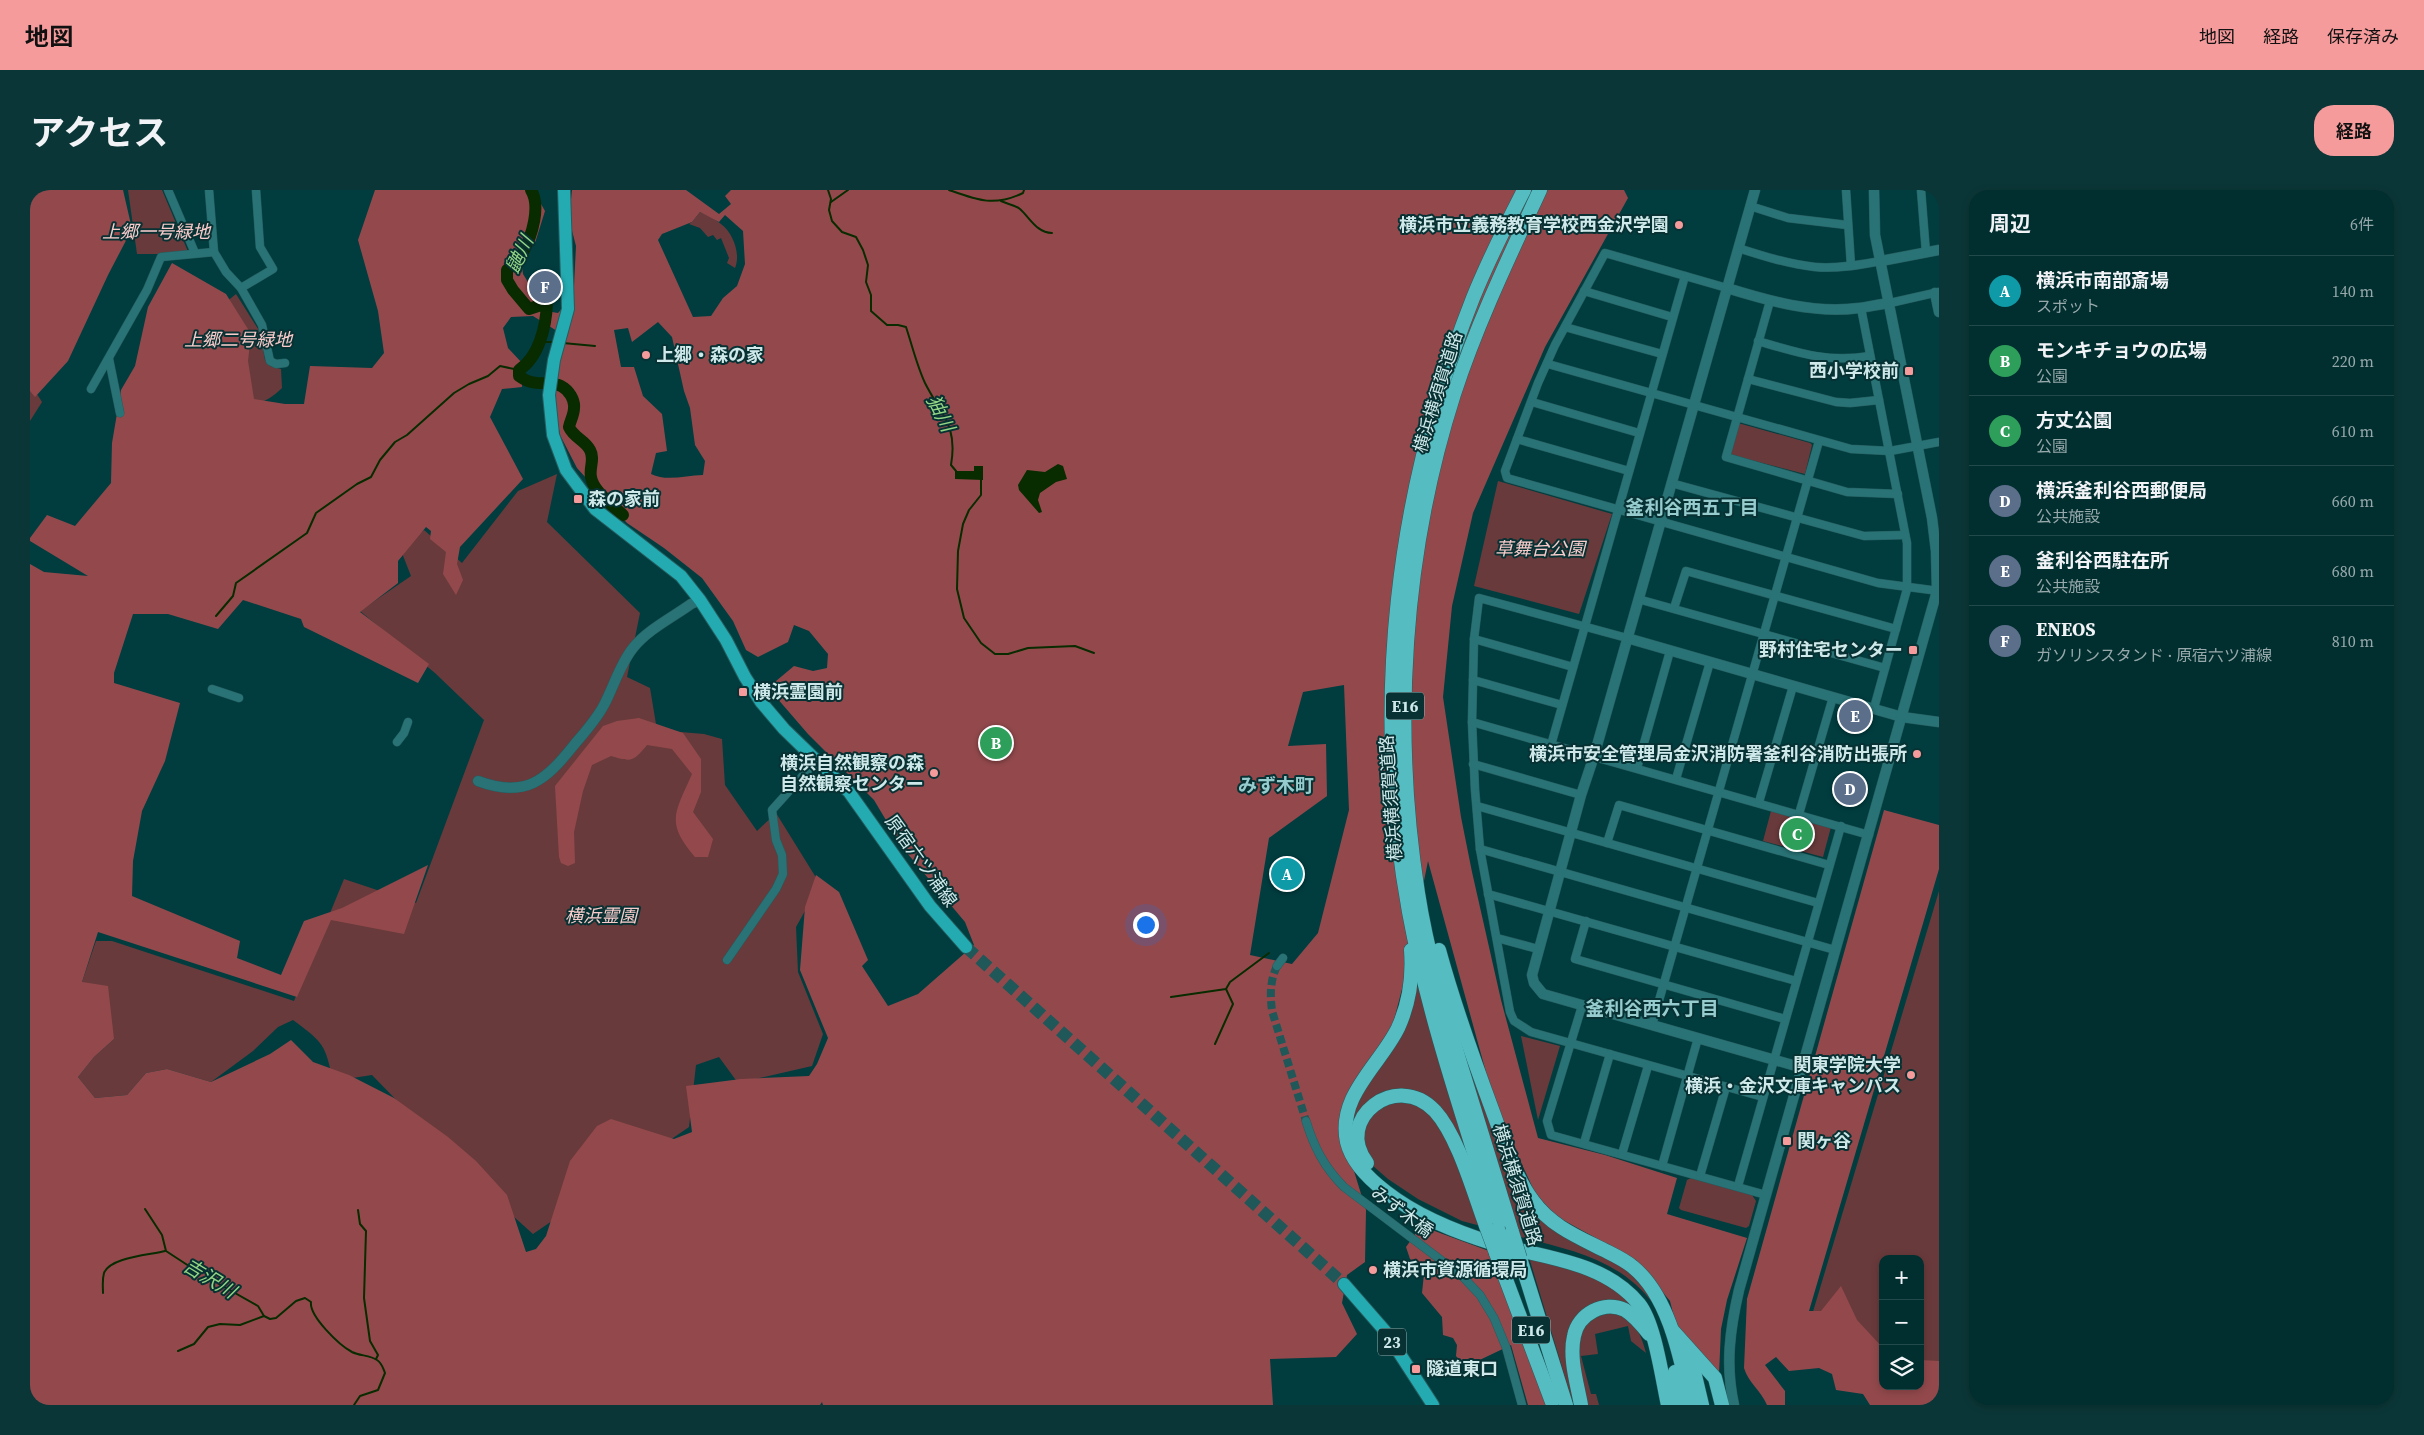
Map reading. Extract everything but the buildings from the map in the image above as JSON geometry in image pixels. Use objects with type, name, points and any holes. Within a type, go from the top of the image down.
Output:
[{"type":"highway","name":"横浜横須賀道路","points":[[1524,190],[1474,296],[1451,359],[1421,459],[1406,532],[1394,631],[1391,722],[1396,818],[1410,915],[1434,1014],[1498,1229],[1557,1404]]},
{"type":"highway","name":"横浜横須賀道路","points":[[1498,1229],[1441,999],[1418,895],[1409,828],[1405,754],[1406,656],[1411,600],[1426,508],[1440,442],[1453,396],[1480,323],[1540,190]]},
{"type":"highway","points":[[1405,754],[1428,911],[1469,1047],[1516,1169],[1533,1202],[1554,1223],[1634,1268],[1653,1290],[1663,1306],[1670,1328],[1682,1352],[1697,1405]]},
{"type":"highway","points":[[1410,915],[1412,967],[1406,1004],[1392,1038],[1366,1074],[1351,1103],[1346,1128],[1352,1155],[1373,1182],[1393,1198],[1439,1224],[1496,1244],[1579,1265],[1607,1277],[1619,1285],[1638,1304],[1649,1322],[1668,1405]]},
{"type":"highway","points":[[1557,1404],[1507,1255],[1498,1229],[1435,1111],[1423,1102],[1411,1097],[1388,1097],[1375,1103],[1367,1111],[1359,1128],[1360,1150],[1370,1167],[1395,1190],[1425,1208],[1462,1226],[1581,1257],[1614,1272],[1646,1299],[1682,1352],[1701,1369],[1715,1378],[1722,1405]]},
{"type":"highway","points":[[1581,1405],[1574,1366],[1574,1337],[1576,1328],[1588,1314],[1605,1307],[1624,1310],[1641,1323],[1664,1364],[1674,1405]]},
{"type":"highway","points":[[1656,1352],[1656,1385],[1661,1405]]},
{"type":"highway","points":[[1679,1405],[1672,1384],[1682,1352]]},
{"type":"highway","points":[[1682,1352],[1691,1405]]},
{"type":"highway","points":[[1701,1369],[1702,1405]]},
{"type":"highway","points":[[1701,1369],[1709,1405]]},
{"type":"highway","points":[[1701,1369],[1715,1405]]},
{"type":"highway","points":[[1675,1372],[1684,1405]]},
{"type":"main road","name":"原宿六ツ浦線","points":[[564,190],[563,214],[568,309],[549,389],[549,411],[557,452],[566,470],[582,494],[614,526],[681,576],[700,600],[726,640],[745,677],[761,702],[784,729],[849,792],[930,906],[966,947]]},
{"type":"main road","name":"23","points":[[1344,1284],[1385,1331],[1433,1405]]},
{"type":"street","points":[[168,190],[195,253]]},
{"type":"street","points":[[209,190],[214,252],[226,272],[241,288],[262,325],[270,361],[276,364],[285,363]]},
{"type":"street","points":[[241,288],[273,269],[260,247],[256,190]]},
{"type":"street","points":[[1755,190],[1594,756],[1581,795],[1532,975],[1543,994],[1803,1068]]},
{"type":"street","points":[[1846,190],[1851,266]]},
{"type":"street","points":[[1734,1405],[1729,1372],[1730,1335],[1739,1290],[1938,591],[1936,518],[1918,446],[1876,235],[1874,190]]},
{"type":"street","points":[[1921,190],[1926,253]]},
{"type":"street","points":[[1750,206],[1788,218],[1847,225]]},
{"type":"street","points":[[1738,248],[1782,262],[1816,267],[1851,266],[1939,250]]},
{"type":"street","points":[[91,389],[147,290],[161,257],[214,252]]},
{"type":"street","points":[[1938,591],[1878,583],[1507,478],[1505,470],[1538,383],[1584,290],[1605,253],[1770,302],[1812,308],[1861,308],[1937,293],[1939,312]]},
{"type":"street","points":[[1551,745],[1684,276]]},
{"type":"street","points":[[1584,290],[1672,317]]},
{"type":"street","points":[[1770,302],[1726,457],[1847,492],[1898,494]]},
{"type":"street","points":[[1861,308],[1898,494],[1908,566],[1907,588],[1874,708]]},
{"type":"street","points":[[1565,327],[1662,354]]},
{"type":"street","points":[[1758,342],[1832,359],[1847,360],[1870,356]]},
{"type":"street","points":[[109,359],[120,413]]},
{"type":"street","points":[[1548,364],[1851,449],[1890,451],[1939,442]]},
{"type":"street","points":[[1748,379],[1836,402],[1850,403],[1879,400]]},
{"type":"street","points":[[1532,402],[1639,433]]},
{"type":"street","points":[[1517,439],[1629,471]]},
{"type":"street","points":[[1652,1025],[1818,441]]},
{"type":"street","points":[[1672,482],[1864,536],[1905,535]]},
{"type":"street","points":[[1674,608],[1686,571],[1896,629]]},
{"type":"street","points":[[1763,1097],[1531,1032],[1514,1021],[1510,1012],[1480,849],[1473,764],[1472,722],[1474,639],[1479,598],[1752,673],[1902,717],[1939,722]]},
{"type":"street","points":[[1638,599],[1885,668]]},
{"type":"street","points":[[478,781],[499,788],[516,788],[528,786],[547,776],[599,713],[624,662],[638,642],[691,604],[700,600]]},
{"type":"street","points":[[1474,639],[1573,667]]},
{"type":"street","points":[[1637,768],[1670,651]]},
{"type":"street","points":[[1676,779],[1710,662]]},
{"type":"street","points":[[1473,680],[1562,705]]},
{"type":"street","points":[[1759,802],[1793,686]]},
{"type":"street","points":[[212,689],[239,698]]},
{"type":"street","points":[[1799,814],[1833,697]]},
{"type":"street","points":[[397,742],[404,733],[408,722]]},
{"type":"street","points":[[1472,722],[1869,834]]},
{"type":"street","points":[[727,960],[776,889],[782,874],[782,855],[776,840],[772,810],[817,760]]},
{"type":"street","points":[[1473,764],[1581,795]]},
{"type":"street","points":[[1607,842],[1619,805],[1829,865]]},
{"type":"street","points":[[1477,806],[1818,903]]},
{"type":"street","points":[[1738,1186],[1841,826]]},
{"type":"street","points":[[1480,849],[1835,950]]},
{"type":"street","points":[[1488,894],[1796,981]]},
{"type":"street","points":[[1586,921],[1575,959],[1785,1019]]},
{"type":"street","points":[[1497,938],[1538,949]]},
{"type":"street","points":[[1277,966],[1283,958]]},
{"type":"street","points":[[1582,1006],[1547,1121],[1551,1135],[1766,1195]]},
{"type":"street","points":[[1662,1166],[1698,1038]]},
{"type":"street","points":[[1584,1143],[1610,1054]]},
{"type":"street","points":[[1622,1154],[1648,1066]]},
{"type":"street","points":[[1700,1176],[1726,1088]]},
{"type":"street","name":"みず木橋","points":[[1306,1121],[1321,1160],[1344,1187],[1442,1260],[1462,1276],[1480,1295],[1494,1318],[1506,1346],[1522,1405]]},
{"type":"green space","points":[[30,190],[123,190],[132,229],[108,275],[68,361],[35,397],[30,391]]},
{"type":"green space","name":"上郷一号緑地","points":[[128,190],[162,190],[189,254],[137,254]]},
{"type":"green space","points":[[375,190],[533,190],[545,211],[535,243],[521,260],[523,274],[546,311],[558,313],[570,300],[574,286],[576,246],[569,219],[572,190],[686,190],[719,214],[731,204],[725,196],[731,190],[1624,190],[1628,198],[1545,347],[1473,513],[1452,606],[1443,697],[1461,817],[1472,872],[1501,1000],[1538,1138],[1605,1155],[1677,1178],[1667,1214],[1747,1238],[1727,1300],[1721,1329],[1719,1374],[1676,1325],[1670,1301],[1637,1261],[1556,1216],[1535,1193],[1495,1105],[1428,861],[1403,985],[1393,1024],[1369,1061],[1341,1129],[1366,1210],[1365,1262],[1347,1275],[1342,1303],[1357,1334],[1336,1357],[1270,1359],[1273,1405],[823,1405],[822,1402],[820,1405],[30,1405],[30,564],[44,572],[88,576],[30,541],[30,538],[47,515],[75,526],[111,483],[112,443],[121,390],[135,366],[148,307],[172,263],[226,294],[251,334],[248,361],[254,399],[285,404],[304,404],[310,366],[372,368],[384,353],[378,311],[358,240]],"holes":[[[700,212],[719,222],[725,215],[743,231],[745,264],[737,286],[723,298],[711,316],[693,317],[658,240],[662,234],[692,222]],[[533,316],[565,336],[553,393],[560,435],[577,468],[627,523],[664,548],[702,578],[733,621],[746,650],[758,657],[788,642],[794,625],[809,631],[828,654],[827,668],[813,671],[794,666],[776,681],[770,690],[808,734],[874,800],[902,847],[965,922],[974,945],[918,994],[888,1006],[862,966],[868,960],[839,892],[816,875],[805,907],[800,970],[828,1038],[817,1064],[809,1076],[741,1079],[686,1086],[692,1132],[674,1139],[611,1119],[597,1126],[570,1161],[546,1236],[536,1249],[526,1252],[507,1195],[476,1161],[448,1137],[394,1098],[349,1075],[313,1062],[291,1040],[270,1054],[211,1082],[167,1069],[146,1073],[127,1095],[95,1098],[78,1077],[94,1057],[114,1039],[108,986],[82,982],[98,932],[297,997],[331,920],[404,934],[428,865],[342,908],[304,921],[281,975],[237,958],[240,941],[132,896],[133,861],[142,811],[165,761],[180,703],[114,683],[114,673],[133,614],[168,614],[218,629],[243,600],[301,619],[304,627],[418,683],[429,664],[360,612],[398,583],[398,561],[426,527],[431,531],[430,539],[446,552],[443,574],[456,595],[463,580],[457,564],[460,547],[523,479],[490,417],[502,389],[522,387],[523,364],[508,348],[503,328],[511,317]],[[658,322],[672,337],[684,391],[690,408],[695,445],[705,461],[703,475],[663,478],[651,474],[656,453],[667,451],[662,414],[643,396],[634,367],[621,367],[614,330],[628,328],[632,342]],[[1344,685],[1349,810],[1318,933],[1292,964],[1250,955],[1269,838],[1327,796],[1326,744],[1288,746],[1303,692]]]},
{"type":"green space","points":[[700,212],[719,222],[729,233],[735,244],[737,262],[735,268],[727,263],[729,258],[721,238],[717,240],[713,235],[708,237],[700,228],[689,224]]},
{"type":"green space","name":"上郷二号緑地","points":[[236,294],[260,332],[265,360],[270,366],[281,369],[282,388],[271,397],[258,403],[248,404],[203,321]]},
{"type":"green space","points":[[30,383],[42,402],[30,421]]},
{"type":"green space","points":[[1738,423],[1810,443],[1812,445],[1805,474],[1731,455],[1730,451]]},
{"type":"green space","name":"横浜霊園","points":[[557,474],[547,522],[640,613],[627,677],[650,688],[657,730],[704,734],[722,739],[725,785],[757,831],[776,813],[820,884],[796,927],[798,972],[823,1034],[812,1066],[738,1083],[719,1057],[696,1065],[689,1127],[533,1234],[483,1189],[372,1075],[333,1081],[328,1059],[322,1045],[293,1020],[278,1027],[253,1051],[211,1082],[167,1069],[146,1073],[127,1095],[95,1098],[78,1077],[94,1057],[114,1039],[82,982],[96,941],[112,941],[294,1001],[344,879],[416,903],[484,720],[435,673],[360,611],[411,576],[400,548],[424,530],[462,563],[518,491]]},
{"type":"green space","name":"草舞台公園","points":[[1498,481],[1612,514],[1579,614],[1474,586]]},
{"type":"green space","points":[[639,718],[683,733],[701,759],[701,792],[693,812],[713,839],[708,857],[695,857],[679,835],[676,826],[676,817],[681,798],[692,774],[672,749],[647,745],[635,758],[628,760],[611,756],[592,765],[583,791],[574,832],[575,863],[568,866],[561,863],[559,857],[555,786],[603,726],[617,721]]},
{"type":"green space","points":[[1884,810],[1939,825],[1939,869],[1809,1311],[1821,1311],[1841,1286],[1857,1320],[1879,1344],[1879,1390],[1924,1390],[1924,1360],[1939,1361],[1939,1405],[1870,1405],[1863,1394],[1836,1390],[1832,1374],[1819,1368],[1789,1371],[1776,1357],[1765,1365],[1785,1391],[1785,1405],[1767,1405],[1748,1378],[1744,1368],[1747,1299]]},
{"type":"green space","points":[[1771,811],[1831,827],[1823,857],[1763,841]]},
{"type":"green space","name":"関東学院大学 横浜・金沢文庫キャンパス","points":[[1939,891],[1939,1370],[1924,1364],[1924,1255],[1879,1255],[1879,1349],[1809,1325]]},
{"type":"green space","points":[[1419,986],[1491,1219],[1444,1115],[1388,1091],[1349,1130],[1351,1115],[1413,988]]},
{"type":"green space","points":[[1521,1036],[1560,1046],[1538,1120]]},
{"type":"green space","points":[[1466,1052],[1523,1194],[1625,1267],[1646,1287],[1654,1305],[1627,1277],[1611,1267],[1577,1252],[1521,1237],[1464,1053]]},
{"type":"green space","points":[[1410,1100],[1429,1112],[1443,1130],[1481,1226],[1462,1221],[1418,1199],[1388,1179],[1372,1165],[1364,1149],[1365,1119],[1382,1102]]},
{"type":"green space","points":[[1691,1178],[1752,1195],[1756,1201],[1749,1226],[1746,1228],[1681,1210],[1679,1208],[1687,1180]]},
{"type":"green space","points":[[1421,1226],[1489,1251],[1548,1405],[1528,1405],[1511,1345],[1465,1367],[1456,1356],[1457,1345],[1453,1338],[1443,1335],[1442,1317],[1422,1293],[1424,1274],[1416,1263],[1410,1259],[1406,1247]]},
{"type":"green space","points":[[1528,1254],[1609,1282],[1641,1315],[1619,1303],[1576,1319],[1577,1401],[1573,1402],[1571,1397]]},
{"type":"green space","points":[[1615,1312],[1636,1328],[1646,1353],[1631,1341],[1628,1326],[1595,1334],[1598,1354],[1581,1356],[1591,1394],[1596,1394],[1599,1405],[1585,1405],[1577,1360],[1577,1346],[1580,1333],[1586,1323],[1598,1316]]},
{"type":"shaded area","points":[[1058,464],[1063,466],[1067,479],[1056,482],[1040,493],[1038,500],[1042,512],[1039,513],[1019,490],[1018,485],[1027,470],[1045,472]]},
{"type":"shaded area","points":[[974,466],[983,466],[983,480],[955,479],[955,471],[974,471]]},
{"type":"waterway","name":"鼬川","points":[[531,190],[535,204],[532,230],[522,255],[507,270],[507,280],[529,309],[547,303],[540,341],[532,357],[519,370],[519,376],[530,382],[556,384],[569,393],[574,405],[569,427],[590,450],[592,457],[591,474],[595,487],[623,515]]},
{"type":"waterway","name":"㹨川","points":[[828,190],[831,199],[829,210],[832,221],[842,232],[856,237],[863,250],[868,265],[866,282],[871,295],[871,311],[887,325],[906,327],[925,383],[947,421],[952,440],[951,465],[956,471]]},
{"type":"waterway","points":[[831,202],[848,190]]},
{"type":"waterway","points":[[949,190],[968,197],[994,201],[1013,197],[1023,193],[1024,190]]},
{"type":"waterway","points":[[1001,201],[1018,208],[1042,231],[1052,233]]},
{"type":"waterway","points":[[539,342],[553,342]]},
{"type":"waterway","points":[[563,343],[595,346]]},
{"type":"waterway","points":[[216,616],[233,596],[236,583],[307,533],[316,513],[357,484],[371,477],[380,460],[395,442],[407,435],[454,393],[488,376],[500,366],[519,370]]},
{"type":"waterway","name":"㹨川","points":[[981,479],[981,495],[969,510],[963,524],[958,551],[957,589],[964,618],[981,643],[995,654],[1008,654],[1028,648],[1075,646],[1094,653]]},
{"type":"waterway","points":[[1171,997],[1226,989],[1230,982],[1269,953]]},
{"type":"waterway","points":[[1215,1044],[1233,1004],[1226,989]]},
{"type":"waterway","name":"吉沢川","points":[[145,1209],[162,1235],[166,1251],[195,1270],[207,1272],[219,1284],[258,1306],[264,1316],[270,1319],[276,1318],[296,1301],[305,1298],[311,1302],[315,1315],[326,1330],[340,1343],[352,1352],[379,1361],[385,1373],[378,1390],[360,1396],[354,1405]]},
{"type":"waterway","points":[[358,1210],[360,1224],[366,1231],[364,1298],[370,1341],[378,1355],[376,1359]]},
{"type":"waterway","points":[[103,1293],[104,1273],[114,1263],[165,1251]]},
{"type":"waterway","points":[[178,1351],[194,1344],[208,1327],[220,1324],[240,1325],[264,1316]]},
{"type":"tunnel","points":[[966,947],[1344,1284]]},
{"type":"tunnel","points":[[1277,966],[1271,988],[1272,1011],[1306,1121]]},
{"type":"place","name":"横浜市立義務教育学校西金沢学園","points":[[1679,225]]},
{"type":"place","name":"ENEOS","points":[[545,287]]},
{"type":"place","name":"上郷・森の家","points":[[646,355]]},
{"type":"place","name":"西小学校前","points":[[1909,371]]},
{"type":"place","name":"森の家前","points":[[578,499]]},
{"type":"place","name":"野村住宅センター","points":[[1913,650]]},
{"type":"place","name":"横浜霊園前","points":[[743,692]]},
{"type":"place","name":"釜利谷西駐在所","points":[[1855,716]]},
{"type":"place","name":"モンキチョウの広場","points":[[996,743]]},
{"type":"place","name":"横浜市安全管理局金沢消防署釜利谷消防出張所","points":[[1917,754]]},
{"type":"place","name":"横浜自然観察の森 自然観察センター","points":[[934,773]]},
{"type":"place","name":"横浜釜利谷西郵便局","points":[[1850,789]]},
{"type":"place","name":"方丈公園","points":[[1797,834]]},
{"type":"place","name":"横浜市南部斎場","points":[[1287,874]]},
{"type":"place","name":"関東学院大学 横浜・金沢文庫キャンパス","points":[[1911,1075]]},
{"type":"place","name":"関ヶ谷","points":[[1787,1141]]},
{"type":"place","name":"横浜市資源循環局","points":[[1373,1270]]},
{"type":"place","name":"隧道東口","points":[[1416,1369]]},
{"type":"district","name":"釜利谷西五丁目","points":[[1692,507]]},
{"type":"district","name":"みず木町","points":[[1276,785]]},
{"type":"district","name":"釜利谷西六丁目","points":[[1652,1008]]}]
